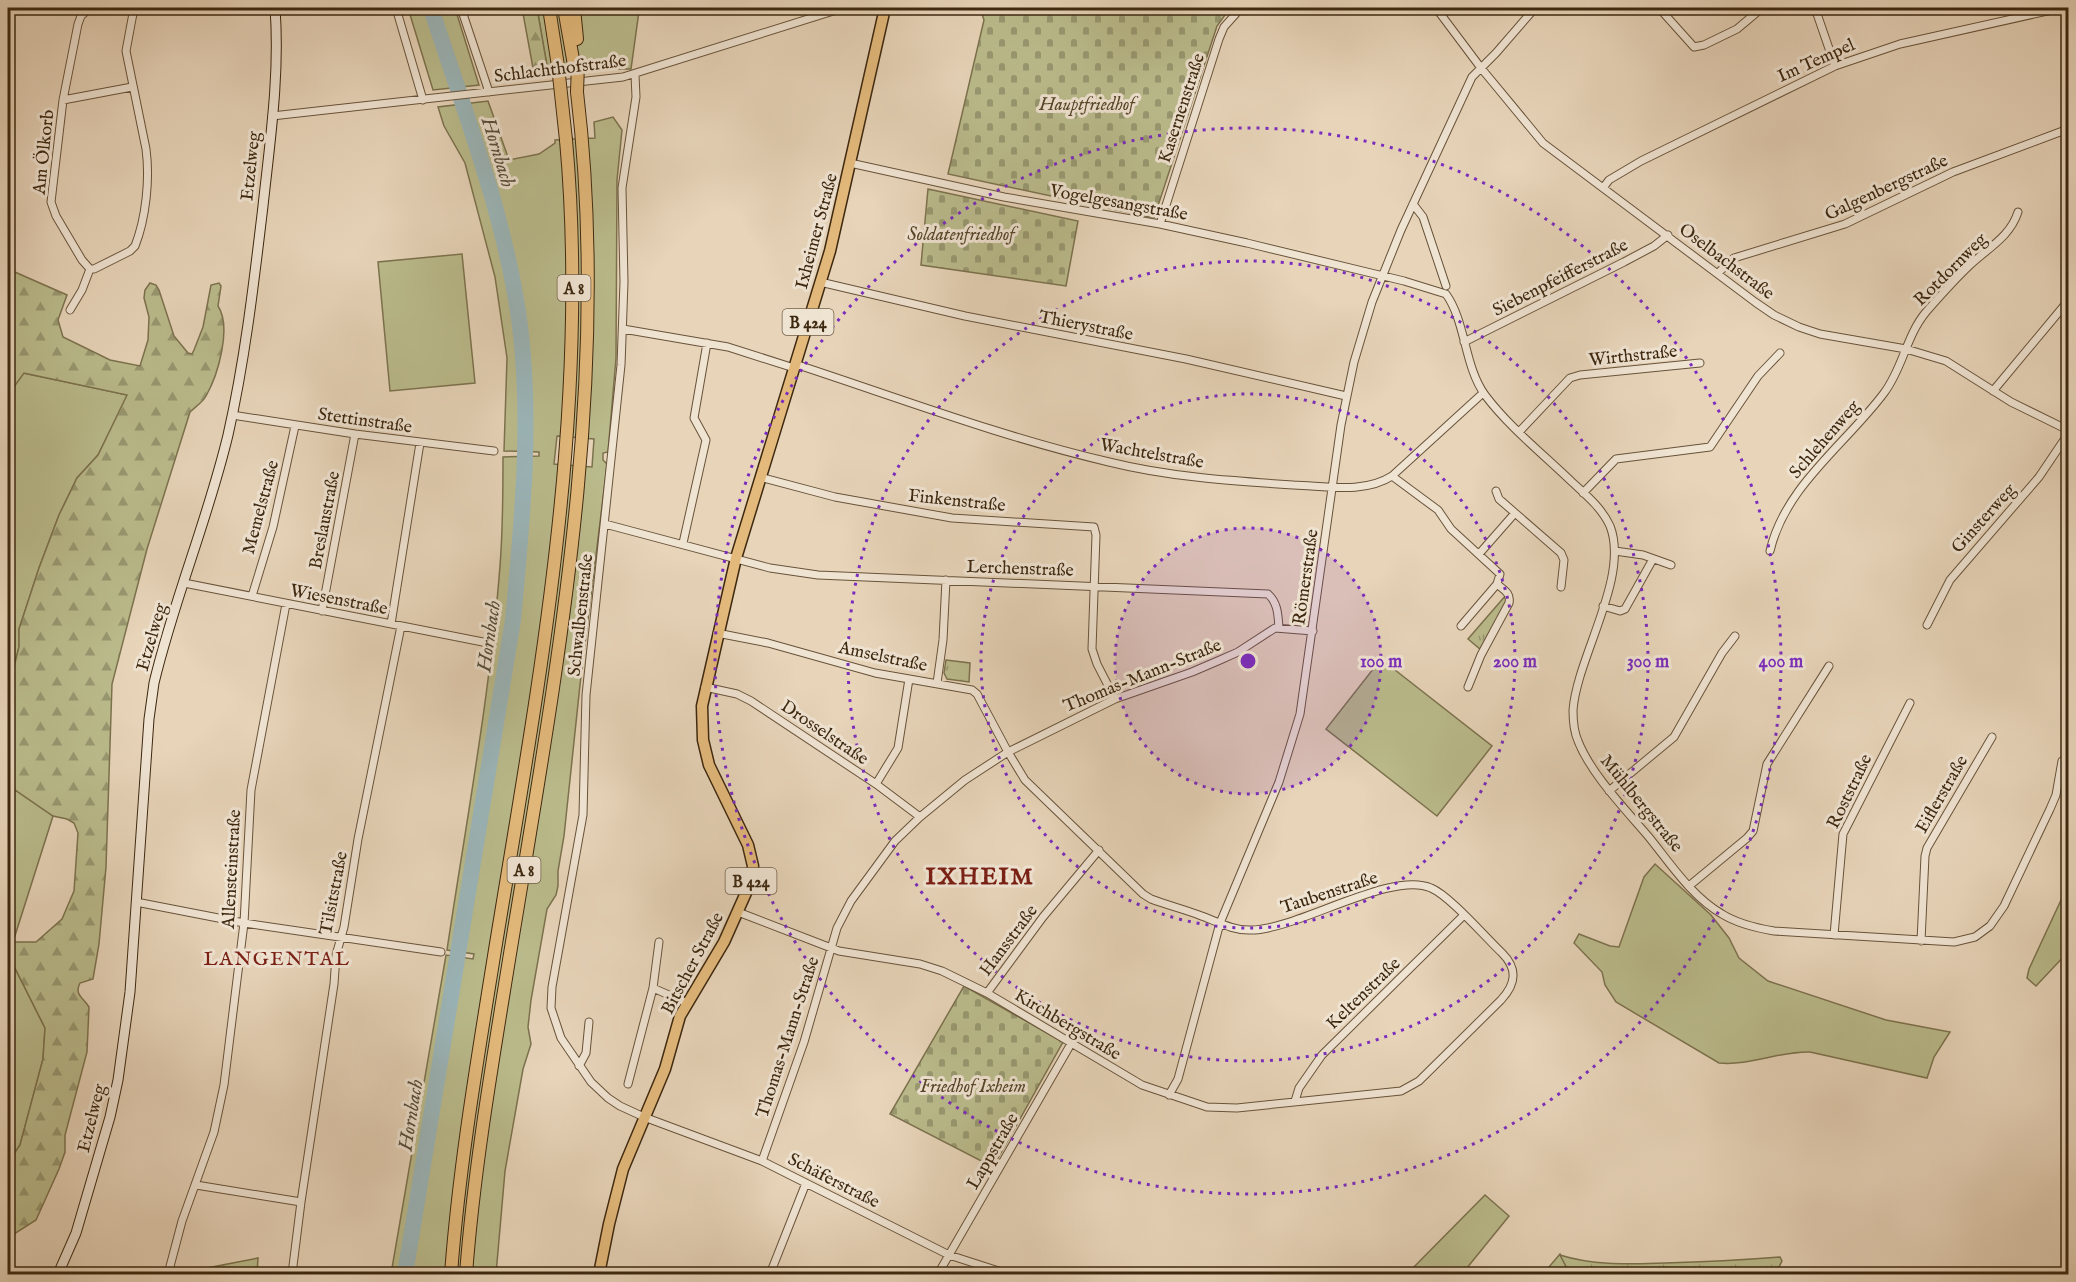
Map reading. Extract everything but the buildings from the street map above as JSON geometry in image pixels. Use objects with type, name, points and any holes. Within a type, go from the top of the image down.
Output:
[{"type":"highway","name":"A 8","points":[[451,1275],[460,1174],[546,626],[568,437],[574,289],[573,246],[566,140],[549,8]]},
{"type":"highway","points":[[564,8],[576,65]]},
{"type":"highway","points":[[574,8],[576,65]]},
{"type":"highway","name":"A 8","points":[[466,1275],[477,1172],[561,634],[581,466],[589,280],[576,65]]},
{"type":"main road","name":"Ixheimer Straße","points":[[717,633],[736,558],[820,282],[885,8]]},
{"type":"main road","name":"Bitscher Straße","points":[[599,1275],[616,1192],[665,1069],[676,1028],[687,1003],[724,942],[750,886],[753,866],[748,844],[713,777],[705,753],[702,718],[705,687],[717,633]]},
{"type":"street","name":"Am Ölkorb","points":[[90,8],[81,16],[78,24],[63,100],[51,202],[56,216],[82,260],[90,269]]},
{"type":"street","points":[[70,310],[82,290],[90,269],[101,268],[130,251],[138,239],[147,192],[148,166],[126,51],[134,8]]},
{"type":"street","name":"Etzelweg","points":[[58,1275],[76,1233],[114,1101],[130,992],[149,719],[154,683],[232,415],[252,296],[272,116],[276,61],[275,8]]},
{"type":"street","points":[[396,8],[423,100]]},
{"type":"street","points":[[461,8],[485,93]]},
{"type":"street","name":"Schlachthofstraße","points":[[272,116],[635,75],[843,8]]},
{"type":"street","name":"Kasernenstraße","points":[[1160,224],[1219,39],[1224,27],[1241,8]]},
{"type":"street","name":"Oselbachstraße","points":[[1436,8],[1481,68],[1543,143],[1774,315],[1820,334],[1906,349],[1946,361],[1993,391],[2068,432]]},
{"type":"street","name":"Römerstraße","points":[[1169,1095],[1178,1079],[1220,923],[1279,782],[1292,742],[1305,688],[1346,396],[1362,332],[1382,276],[1413,204],[1472,77],[1497,53],[1535,8]]},
{"type":"street","points":[[1659,8],[1694,47],[1704,45],[1737,29],[1762,8]]},
{"type":"street","points":[[1815,8],[1835,66]]},
{"type":"street","name":"Im Tempel","points":[[1603,188],[1610,180],[1641,160],[1835,66],[1900,44],[2061,8]]},
{"type":"street","name":"Schwalbenstraße","points":[[635,75],[636,98],[622,188],[623,328],[613,457],[586,695],[583,814],[551,1000],[557,1028],[591,1082],[608,1098],[644,1117]]},
{"type":"street","name":"Am Ölkorb","points":[[63,100],[132,87]]},
{"type":"street","name":"Galgenbergstraße","points":[[1718,273],[1734,258],[1845,224],[1953,172],[2068,129]]},
{"type":"street","name":"Vogelgesangstraße","points":[[850,163],[1004,197],[1160,224],[1382,276]]},
{"type":"street","points":[[1413,204],[1423,217],[1446,286]]},
{"type":"street","name":"Rotdornweg","points":[[1906,349],[1917,324],[1925,313],[1965,270],[2007,233],[2015,222],[2018,212]]},
{"type":"street","name":"Siebenpfeifferstraße","points":[[1464,342],[1624,262],[1654,246],[1668,235]]},
{"type":"street","name":"Mühlbergstraße","points":[[1382,276],[1446,294],[1453,307],[1472,369],[1484,393],[1520,432],[1599,509],[1610,526],[1615,551],[1612,576],[1575,698],[1574,720],[1578,742],[1584,755],[1610,791],[1689,886],[1723,915],[1756,928],[1834,935],[1954,942],[1983,934],[2004,906],[2050,809],[2056,795],[2062,761]]},
{"type":"street","name":"Thierystraße","points":[[820,282],[965,316],[1186,359],[1346,396]]},
{"type":"street","points":[[1993,391],[2068,301]]},
{"type":"street","name":"Wachtelstraße","points":[[623,328],[748,352],[1110,463],[1213,479],[1332,487],[1373,486],[1392,476],[1484,393]]},
{"type":"street","points":[[683,543],[706,440],[694,418],[707,343]]},
{"type":"street","name":"Schlehenweg","points":[[1770,551],[1783,516],[1799,490],[1884,393],[1901,364],[1906,349]]},
{"type":"street","points":[[1583,493],[1616,459],[1710,447],[1758,376],[1780,352]]},
{"type":"street","name":"Wirthstraße","points":[[1520,432],[1570,378],[1580,375],[1700,363]]},
{"type":"street","name":"Stettinstraße","points":[[232,415],[296,426],[494,451]]},
{"type":"street","name":"Memelstraße","points":[[252,596],[273,527],[296,426]]},
{"type":"street","name":"Ginsterweg","points":[[1927,625],[1950,580],[2039,477],[2068,432]]},
{"type":"street","name":"Breslaustraße","points":[[322,610],[355,434]]},
{"type":"street","points":[[391,624],[420,443]]},
{"type":"street","points":[[1392,476],[1438,510],[1451,530],[1500,574],[1497,584],[1461,626]]},
{"type":"street","name":"Finkenstraße","points":[[760,477],[835,496],[952,518],[1091,525],[1096,535],[1094,586]]},
{"type":"street","points":[[1496,491],[1499,499],[1561,553],[1564,560],[1561,586]]},
{"type":"street","points":[[1479,554],[1515,513]]},
{"type":"street","name":"Lerchenstraße","points":[[605,524],[770,568],[809,574],[1268,594],[1277,606],[1279,628]]},
{"type":"street","points":[[1615,551],[1643,555],[1671,565]]},
{"type":"street","points":[[1603,606],[1620,611],[1625,609],[1653,559]]},
{"type":"street","points":[[937,682],[943,640],[946,580]]},
{"type":"street","name":"Wiesenstraße","points":[[184,583],[488,643]]},
{"type":"street","points":[[1468,687],[1480,655],[1509,603],[1508,593],[1497,584]]},
{"type":"street","points":[[1094,586],[1092,649],[1096,664],[1115,699]]},
{"type":"street","name":"Allensteinstraße","points":[[168,1275],[182,1221],[214,1132],[224,1085],[244,923],[251,790],[286,604]]},
{"type":"street","name":"Tilsitstraße","points":[[292,1275],[300,1202],[340,937],[344,927],[358,839],[401,626]]},
{"type":"street","points":[[1279,628],[1313,631]]},
{"type":"street","name":"Thomas-Mann-Straße","points":[[762,1161],[804,1042],[831,948],[844,913],[895,842],[920,817],[964,780],[1008,752],[1115,699],[1238,652],[1270,630],[1279,628]]},
{"type":"street","name":"Amselstraße","points":[[717,633],[768,643],[843,665],[972,690],[977,694],[1008,752]]},
{"type":"street","points":[[1610,791],[1674,737],[1722,653],[1735,636]]},
{"type":"street","points":[[1689,886],[1748,838],[1753,831],[1767,764],[1829,666]]},
{"type":"street","points":[[876,784],[898,748],[909,679]]},
{"type":"street","name":"Drosselstraße","points":[[705,687],[737,694],[752,701],[876,784],[920,817]]},
{"type":"street","name":"Roststraße","points":[[1834,935],[1843,834],[1910,703]]},
{"type":"street","name":"Eiflerstraße","points":[[1921,941],[1927,848],[1992,737]]},
{"type":"street","name":"Taubenstraße","points":[[1008,752],[1025,780],[1143,894],[1151,899],[1220,923],[1243,930],[1265,929],[1377,892],[1412,884],[1438,891],[1506,957],[1514,973],[1514,982],[1509,991],[1419,1081],[1401,1091],[1391,1093]]},
{"type":"street","name":"Hansstraße","points":[[987,993],[1043,917],[1099,850]]},
{"type":"street","points":[[136,902],[244,923],[441,952]]},
{"type":"street","name":"Kirchbergstraße","points":[[738,912],[831,948],[931,967],[987,993],[1142,1085],[1207,1107],[1222,1109],[1391,1093]]},
{"type":"street","name":"Keltenstraße","points":[[1295,1101],[1299,1088],[1322,1055],[1463,916]]},
{"type":"street","points":[[628,1084],[653,988],[659,942]]},
{"type":"street","points":[[653,988],[687,1003]]},
{"type":"street","points":[[579,1065],[586,1053],[589,1022]]},
{"type":"street","name":"Lappstraße","points":[[938,1275],[1072,1042]]},
{"type":"street","name":"Schäferstraße","points":[[644,1117],[762,1161],[949,1255],[1008,1275]]},
{"type":"street","points":[[770,1275],[806,1183]]},
{"type":"street","points":[[196,1185],[300,1202]]},
{"type":"green space","points":[[408,8],[455,8],[479,85],[433,90]]},
{"type":"green space","points":[[522,8],[537,8],[549,77],[537,76],[533,68]]},
{"type":"green space","points":[[537,8],[627,8],[639,11],[631,69],[589,69],[588,64],[547,67]]},
{"type":"green space","name":"Hauptfriedhof","points":[[980,8],[1230,8],[1217,26],[1154,218],[948,174],[984,20]]},
{"type":"green space","points":[[488,101],[509,160],[539,154],[555,143],[555,140],[595,138],[594,122],[613,117],[622,130],[617,180],[616,358],[608,452],[603,453],[603,460],[607,464],[606,474],[558,886],[556,895],[547,909],[531,1000],[528,1027],[531,1044],[523,1069],[505,1171],[496,1274],[391,1274],[446,955],[473,959],[474,954],[447,950],[477,759],[496,614],[503,511],[503,457],[539,456],[539,452],[504,451],[507,358],[495,277],[465,163],[444,126],[438,107]],"holes":[[[557,436],[594,439],[592,467],[554,464]]]},
{"type":"green space","name":"Soldatenfriedhof","points":[[928,189],[1078,221],[1066,286],[921,265]]},
{"type":"green space","points":[[462,254],[475,383],[390,391],[378,262]]},
{"type":"green space","points":[[8,269],[67,295],[58,320],[63,337],[110,360],[140,366],[148,340],[149,317],[144,298],[145,290],[150,283],[156,285],[159,290],[174,336],[188,353],[192,354],[203,327],[211,285],[219,283],[221,286],[218,306],[222,315],[224,338],[219,364],[211,387],[205,398],[190,412],[147,549],[112,684],[106,867],[99,944],[93,979],[80,983],[78,987],[79,993],[89,1007],[87,1052],[65,1135],[65,1152],[36,1220],[8,1238],[8,1163],[20,1145],[43,1059],[45,1028],[12,962],[13,942],[36,942],[62,919],[74,891],[78,833],[74,823],[53,816],[8,785],[8,691],[19,647],[19,629],[59,515],[77,478],[98,455],[127,395],[24,373],[8,395]]},
{"type":"green space","points":[[23,373],[128,395],[98,455],[77,478],[59,515],[19,629],[19,647],[8,691],[8,395]]},
{"type":"green space","points":[[1506,595],[1508,599],[1480,649],[1468,639]]},
{"type":"green space","points":[[1381,659],[1492,746],[1437,816],[1326,729]]},
{"type":"green space","points":[[946,660],[970,663],[969,682],[947,679],[944,673]]},
{"type":"green space","points":[[8,785],[53,816],[13,942],[12,962],[45,1028],[43,1059],[20,1145],[8,1163]]},
{"type":"green space","points":[[1655,864],[1711,915],[1729,938],[1739,958],[1768,981],[1886,1020],[1950,1032],[1934,1057],[1927,1078],[1810,1052],[1719,1063],[1616,1002],[1605,985],[1602,972],[1574,943],[1579,934],[1610,946],[1619,947],[1644,877]]},
{"type":"green space","points":[[2068,885],[2068,952],[2036,986],[2027,978],[2029,969]]},
{"type":"green space","name":"Friedhof Ixheim","points":[[964,986],[1063,1042],[993,1167],[890,1114]]},
{"type":"green space","points":[[1485,1195],[1509,1216],[1462,1274],[1407,1274]]},
{"type":"green space","points":[[1560,1254],[1570,1274],[1543,1274]]},
{"type":"green space","points":[[1560,1255],[1612,1264],[1780,1257],[1782,1261],[1772,1274],[1570,1274]]},
{"type":"green space","points":[[258,1258],[257,1274],[206,1274],[207,1268]]},
{"type":"waterway","name":"Hornbach","points":[[405,1274],[513,620],[522,510],[525,436],[524,363],[514,285],[483,165],[431,8]]},
{"type":"district","name":"IXHEIM","points":[[980,876]]},
{"type":"district","name":"LANGENTAL","points":[[277,958]]}]
